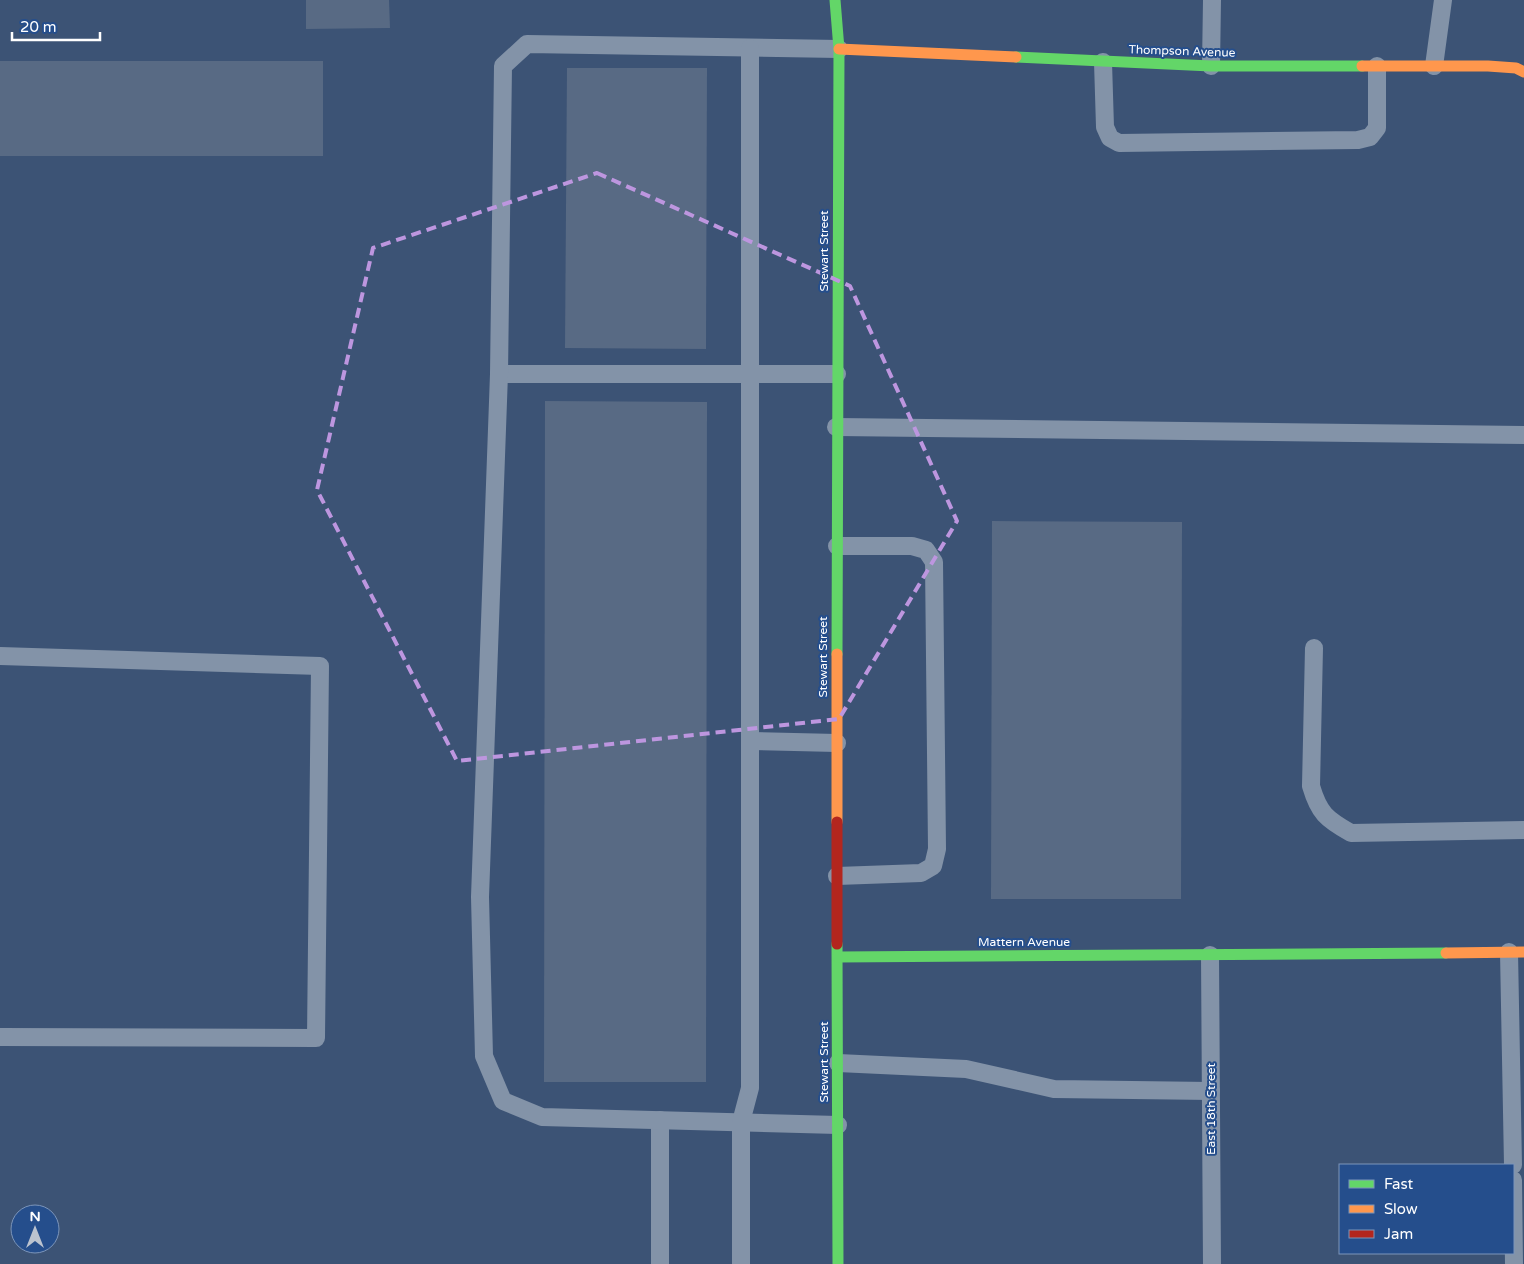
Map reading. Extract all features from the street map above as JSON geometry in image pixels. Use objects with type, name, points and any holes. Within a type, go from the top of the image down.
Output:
[{"type":"street","name":"Stewart Street","points":[[835,0],[839,49],[836,427],[838,1264]]},
{"type":"street","name":"Thompson Avenue","points":[[839,49],[1211,66],[1488,66],[1516,68],[1524,72]]},
{"type":"street","name":"Mattern Avenue","points":[[838,957],[1516,952]]},
{"type":"lane","points":[[1211,66],[1212,0]]},
{"type":"lane","points":[[1434,66],[1443,0]]},
{"type":"lane","points":[[838,1124],[542,1117],[503,1101],[484,1056],[480,897],[499,374],[503,66],[527,44],[839,49]]},
{"type":"lane","points":[[741,1264],[741,1122],[750,1088],[750,48]]},
{"type":"lane","points":[[1103,62],[1105,127],[1110,138],[1119,143],[1358,140],[1370,136],[1377,128],[1377,66]]},
{"type":"lane","points":[[499,374],[837,374]]},
{"type":"lane","points":[[836,427],[1524,435]]},
{"type":"lane","points":[[837,546],[912,546],[926,550],[934,562],[938,849],[934,866],[921,873],[837,876]]},
{"type":"lane","points":[[1314,648],[1312,786],[1317,807],[1331,822],[1351,833],[1524,830]]},
{"type":"lane","points":[[0,656],[320,666],[316,1038],[0,1037]]},
{"type":"lane","points":[[750,741],[837,743]]},
{"type":"lane","points":[[1512,1164],[1516,952]]},
{"type":"lane","name":"East 18th Street","points":[[1210,954],[1212,1264]]},
{"type":"lane","points":[[838,1063],[966,1069],[1054,1089],[1211,1090]]},
{"type":"lane","points":[[660,1120],[660,1264]]},
{"type":"highlighted area","points":[[597,173],[850,286],[957,521],[839,719],[457,761],[317,490],[373,248]]},
{"type":"building","points":[[306,0],[389,0],[390,28],[306,29]]},
{"type":"building","points":[[0,61],[323,61],[323,156],[0,156]]},
{"type":"building","points":[[567,68],[707,68],[706,349],[565,348]]},
{"type":"building","points":[[545,401],[707,402],[706,1082],[544,1082]]},
{"type":"building","points":[[992,521],[1182,522],[1181,899],[991,899]]},
{"type":"traffic: fast","points":[[835,0],[839,49],[837,654]]},
{"type":"traffic: fast","points":[[1016,57],[1211,66],[1362,66]]},
{"type":"traffic: fast","points":[[837,944],[838,1264]]},
{"type":"traffic: fast","points":[[838,957],[1446,953]]},
{"type":"traffic: slow","points":[[839,49],[1016,57]]},
{"type":"traffic: slow","points":[[1362,66],[1488,66],[1516,68],[1524,72]]},
{"type":"traffic: slow","points":[[837,654],[837,822]]},
{"type":"traffic: slow","points":[[1446,953],[1524,952]]},
{"type":"traffic: jam","points":[[837,822],[837,944]]}]
